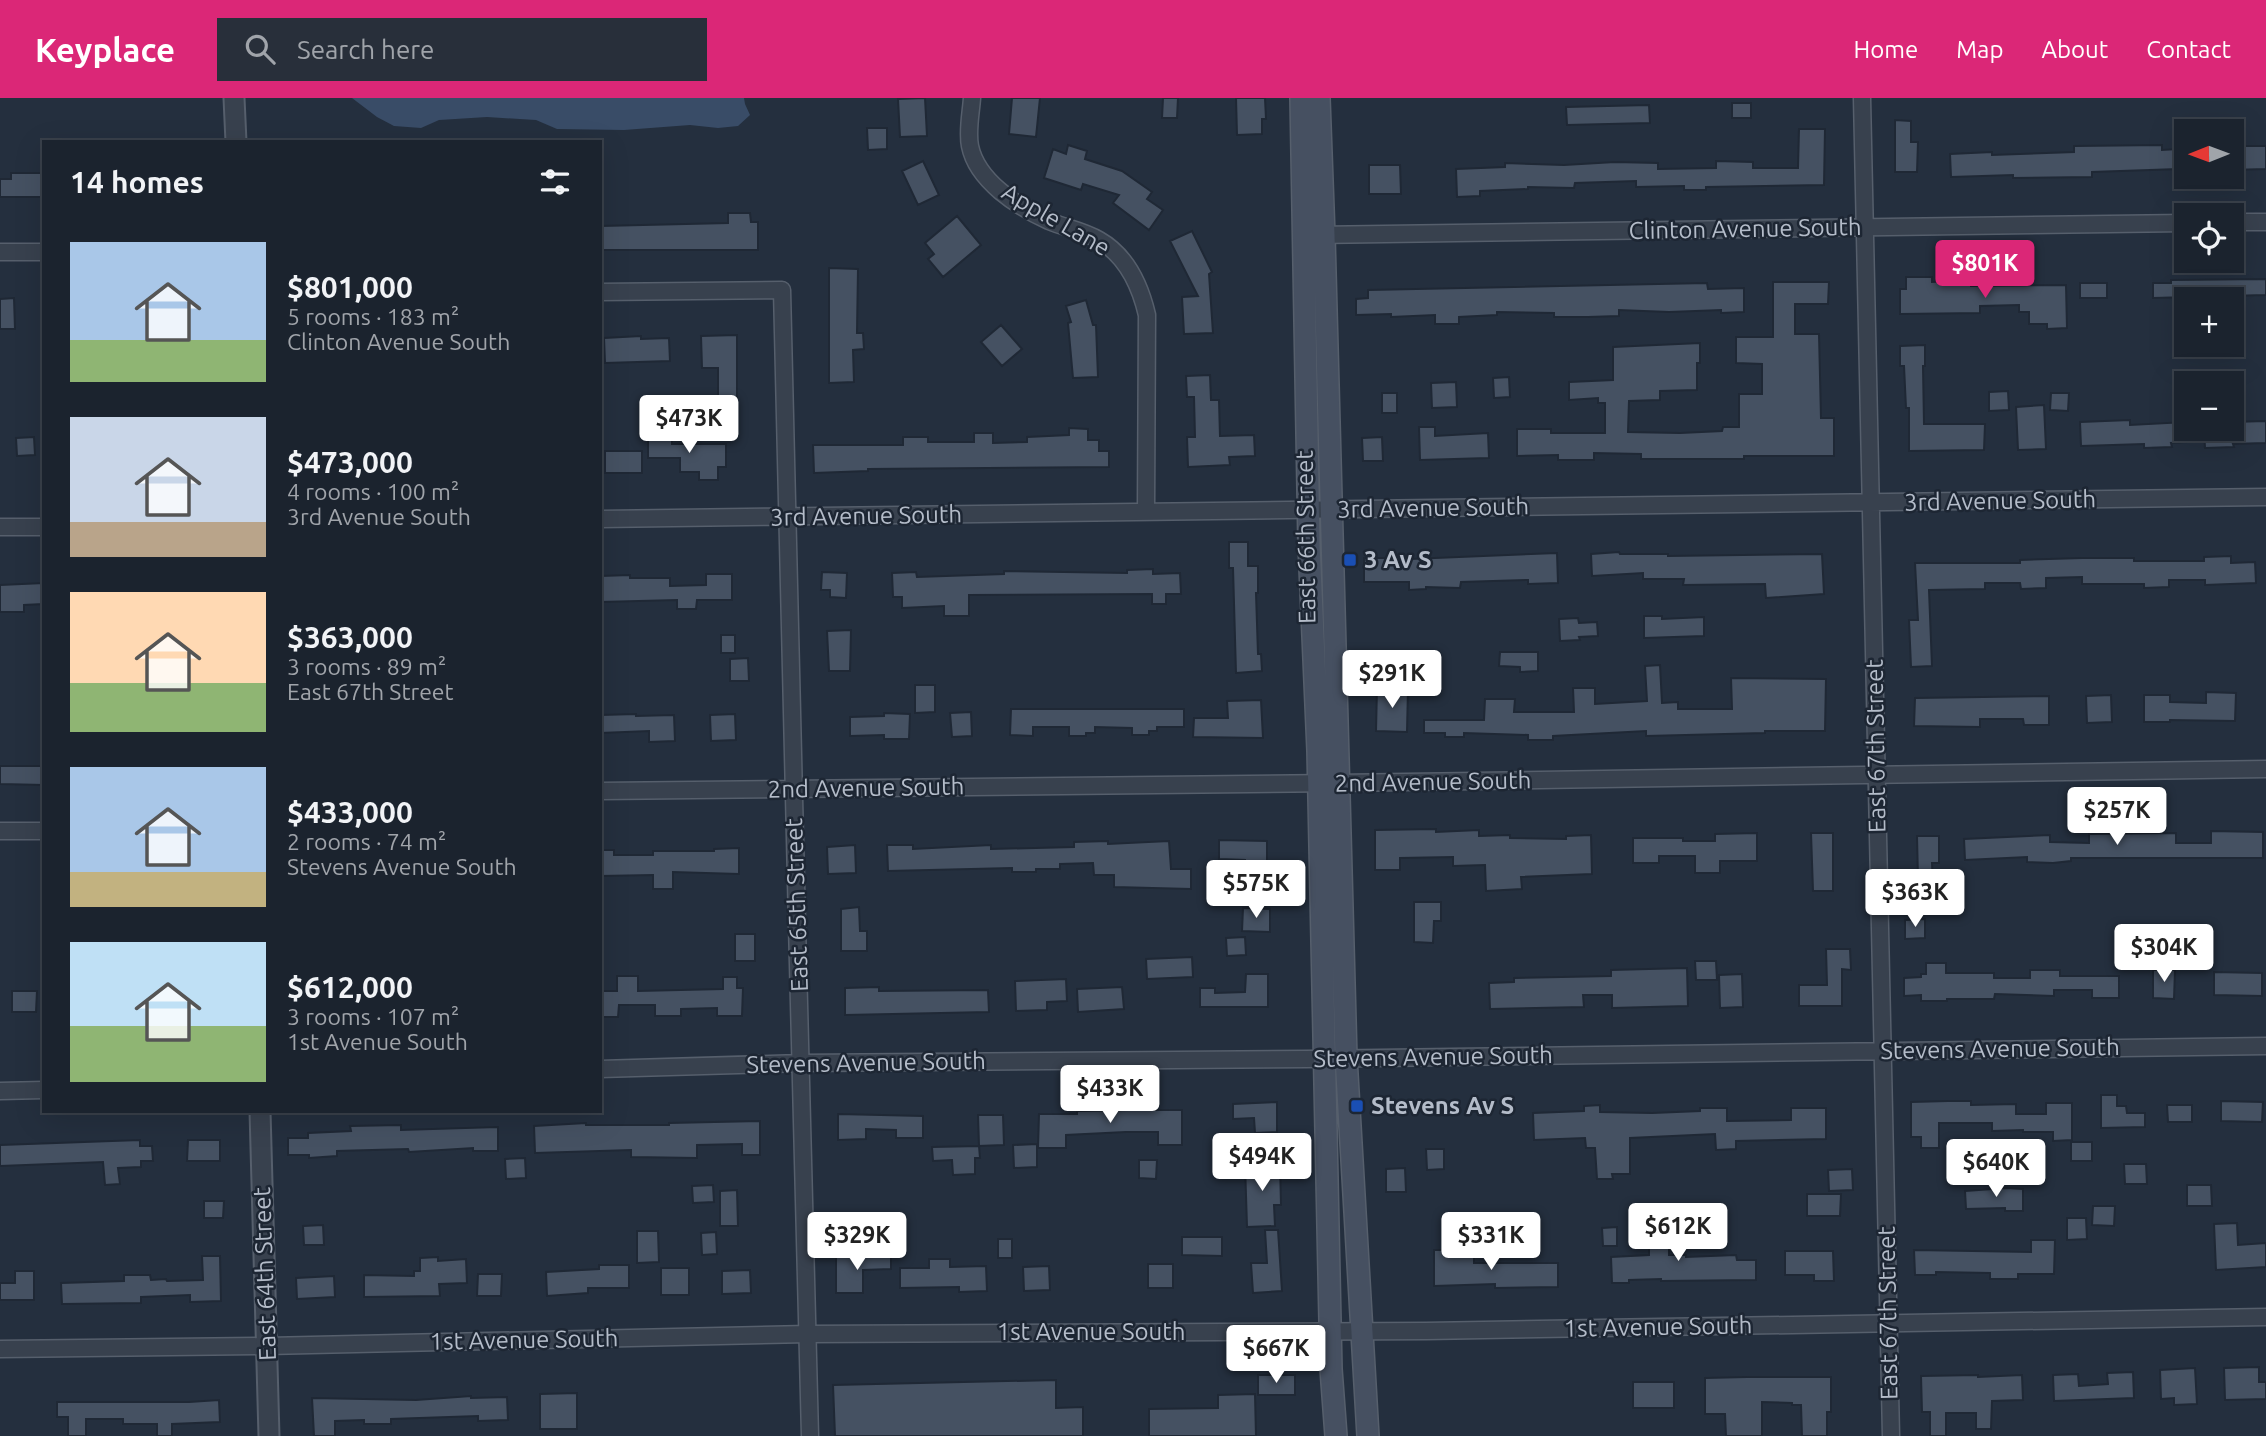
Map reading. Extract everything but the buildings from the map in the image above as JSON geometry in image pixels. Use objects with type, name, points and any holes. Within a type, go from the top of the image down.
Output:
[{"type":"main road","name":"East 66th Street","points":[[1301,98],[1314,235],[1332,509],[1323,1059],[1330,1331],[1336,1436]]},
{"type":"main road","name":"East 66th Street","points":[[1319,98],[1309,510],[1368,1436]]},
{"type":"street","points":[[234,98],[236,140]]},
{"type":"street","name":"Apple Lane","points":[[972,98],[969,144],[982,174],[1021,205],[1048,220],[1101,241],[1118,255],[1132,273],[1142,294],[1147,315],[1146,512]]},
{"type":"street","name":"East 67th Street","points":[[1861,98],[1891,1436]]},
{"type":"street","points":[[2244,222],[2266,222]]},
{"type":"street","name":"Clinton Avenue South","points":[[1314,235],[2174,223]]},
{"type":"street","points":[[0,252],[42,252]]},
{"type":"street","name":"East 65th Street","points":[[602,292],[782,290],[785,517],[802,1063],[810,1436]]},
{"type":"street","name":"3rd Avenue South","points":[[602,519],[2266,497]]},
{"type":"street","points":[[0,527],[42,527]]},
{"type":"street","name":"2nd Avenue South","points":[[602,791],[2266,769]]},
{"type":"street","points":[[0,831],[42,831]]},
{"type":"street","name":"Stevens Avenue South","points":[[602,1069],[802,1063],[1323,1059],[2266,1045]]},
{"type":"street","points":[[0,1091],[42,1090]]},
{"type":"street","name":"East 64th Street","points":[[260,1113],[269,1436]]},
{"type":"street","name":"1st Avenue South","points":[[0,1349],[808,1334],[1330,1331],[2266,1317]]},
{"type":"water","points":[[352,98],[744,98],[750,115],[738,126],[718,128],[690,125],[624,130],[557,129],[536,120],[487,117],[439,120],[421,128],[394,126]]},
{"type":"place","name":"3 Av S","points":[[1350,560]]},
{"type":"place","name":"Stevens Av S","points":[[1357,1106]]}]
